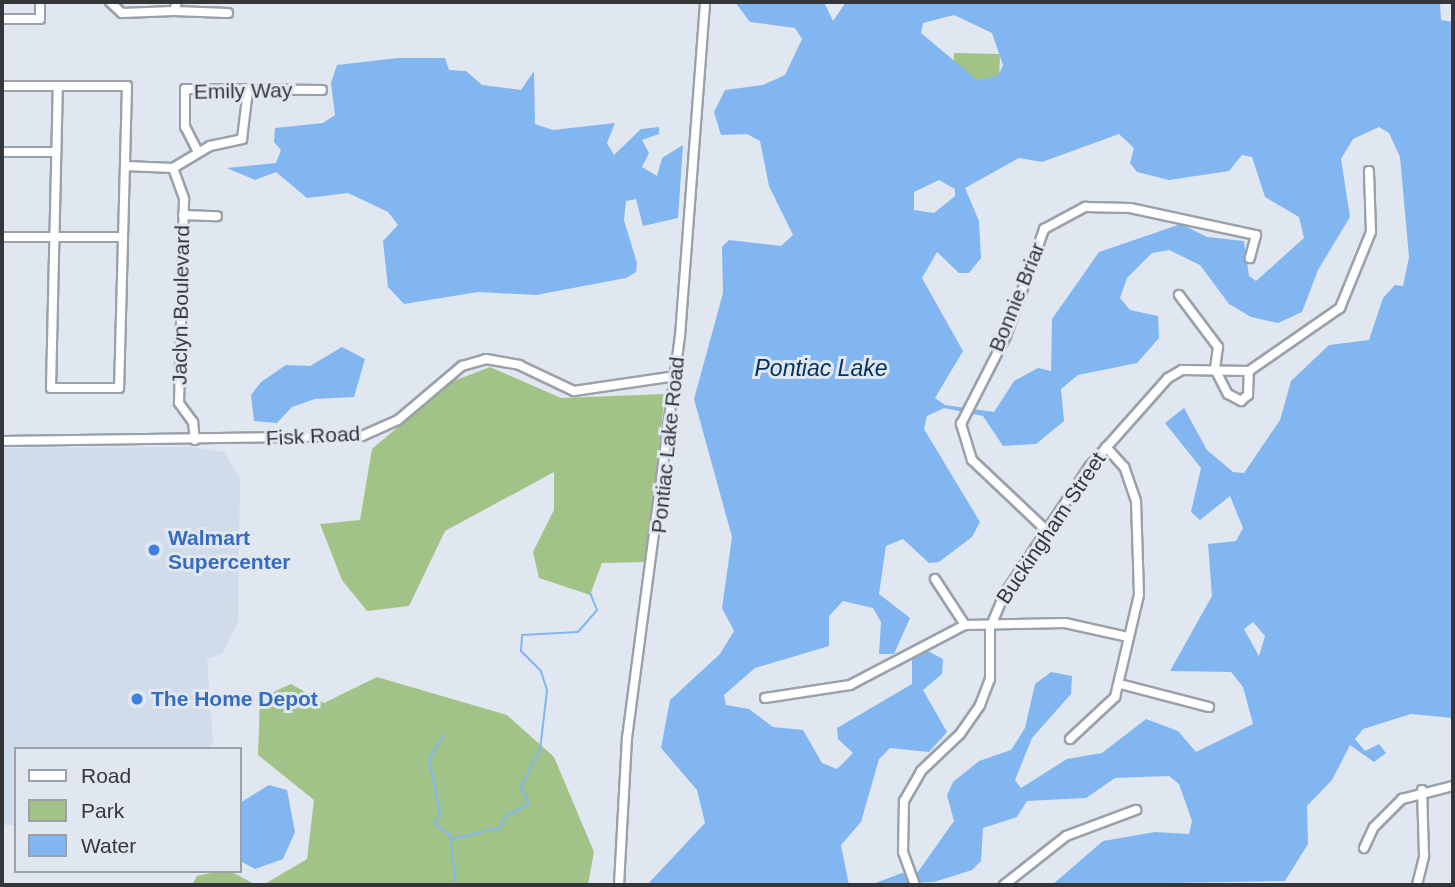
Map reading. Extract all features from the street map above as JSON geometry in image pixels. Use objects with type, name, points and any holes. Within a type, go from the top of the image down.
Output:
[{"type":"street","points":[[2,19],[40,19],[40,2]]},
{"type":"street","points":[[110,2],[122,13],[176,6],[228,13]]},
{"type":"street","name":"Pontiac Lake Road","points":[[619,885],[627,738],[676,376],[705,2]]},
{"type":"street","points":[[2,86],[58,86],[127,86],[119,388],[51,387],[58,86]]},
{"type":"street","name":"Emily Way","points":[[198,152],[185,127],[185,89],[323,90]]},
{"type":"street","points":[[125,166],[173,167],[198,152],[246,135],[248,90]]},
{"type":"street","points":[[2,152],[56,152]]},
{"type":"street","name":"Jaclyn Boulevard","points":[[173,167],[182,186],[183,215],[179,403],[193,422],[195,440]]},
{"type":"street","points":[[1179,295],[1218,346],[1215,369],[1228,394],[1241,401],[1248,395],[1249,371],[1340,307],[1371,232],[1369,172]]},
{"type":"street","name":"Bonnie Briar","points":[[1046,530],[972,460],[961,435],[964,412],[1006,336],[1044,229],[1062,215],[1102,205],[1196,220],[1260,237],[1250,258]]},
{"type":"street","points":[[183,215],[217,216]]},
{"type":"street","points":[[2,237],[123,237]]},
{"type":"street","name":"Fisk Road","points":[[2,441],[362,436],[398,420],[463,366],[486,359],[519,365],[574,391],[676,376]]},
{"type":"street","name":"Buckingham Street","points":[[915,884],[909,871],[901,834],[904,801],[920,771],[961,734],[980,705],[990,679],[990,628],[1046,530],[1106,447],[1168,378],[1182,370],[1249,371]]},
{"type":"street","points":[[1070,739],[1105,708],[1120,684],[1139,595],[1139,521],[1130,481],[1106,447]]},
{"type":"street","points":[[935,579],[965,625]]},
{"type":"street","points":[[765,698],[850,685],[965,625],[990,628],[1065,623],[1128,637]]},
{"type":"street","points":[[1120,684],[1209,707]]},
{"type":"street","points":[[1364,848],[1384,815],[1422,790],[1453,786]]},
{"type":"street","points":[[1417,885],[1424,856],[1422,790]]},
{"type":"street","points":[[1004,885],[1066,836],[1136,810]]},
{"type":"shaded area","points":[[191,447],[224,452],[240,477],[238,622],[222,654],[207,659],[213,741],[210,747],[14,747],[14,825],[2,825],[2,448]]},
{"type":"green space","points":[[954,53],[1000,54],[999,81],[953,81]]},
{"type":"green space","points":[[490,367],[561,398],[665,394],[646,562],[602,563],[590,595],[539,578],[533,552],[554,510],[554,472],[445,531],[409,606],[367,611],[342,580],[320,524],[360,520],[372,449],[451,382]]},
{"type":"green space","points":[[377,677],[507,715],[554,757],[594,852],[588,885],[263,885],[307,859],[314,800],[258,755],[260,698],[291,684],[324,703]]},
{"type":"green space","points":[[234,873],[256,885],[192,885],[197,876]]},
{"type":"water","name":"Pontiac Lake","points":[[735,2],[824,2],[833,21],[846,2],[1440,2],[1441,20],[1453,22],[1453,718],[1411,714],[1363,729],[1355,739],[1365,751],[1379,744],[1386,753],[1374,762],[1350,745],[1332,780],[1307,806],[1308,844],[1285,881],[1052,885],[1103,841],[1155,832],[1189,834],[1192,821],[1179,784],[1169,776],[1115,778],[1086,798],[1027,801],[1017,817],[983,828],[981,861],[972,870],[934,882],[870,885],[902,873],[915,876],[954,821],[947,795],[953,782],[979,761],[1011,750],[1025,728],[1035,684],[1051,672],[1072,676],[1071,694],[1032,738],[1015,780],[1021,788],[1067,759],[1102,753],[1146,719],[1178,731],[1196,752],[1253,724],[1243,687],[1231,672],[1170,671],[1212,596],[1208,544],[1236,541],[1243,528],[1230,496],[1200,520],[1191,512],[1201,468],[1165,423],[1184,408],[1207,450],[1233,472],[1244,473],[1280,420],[1291,381],[1329,345],[1369,340],[1383,298],[1395,285],[1403,286],[1409,257],[1400,157],[1389,133],[1379,127],[1353,139],[1341,159],[1350,217],[1318,270],[1302,312],[1278,323],[1251,317],[1229,304],[1200,265],[1169,250],[1152,253],[1127,278],[1120,298],[1130,310],[1158,316],[1159,338],[1137,363],[1078,375],[1061,389],[1064,421],[1036,444],[1003,446],[983,416],[944,408],[927,416],[924,429],[980,522],[972,537],[939,562],[929,563],[903,539],[886,546],[879,594],[910,618],[894,654],[879,654],[881,622],[873,608],[843,601],[829,616],[829,646],[755,668],[724,695],[726,705],[749,709],[773,727],[803,730],[822,763],[837,769],[853,753],[838,739],[837,728],[912,684],[912,656],[924,649],[943,659],[942,674],[923,690],[947,732],[929,752],[890,748],[879,759],[861,822],[841,845],[849,885],[647,885],[705,823],[697,790],[661,748],[670,700],[720,654],[734,631],[722,608],[732,537],[694,399],[723,293],[722,247],[729,240],[781,246],[793,235],[769,186],[760,141],[747,134],[721,135],[714,112],[725,90],[763,85],[785,75],[802,39],[795,28],[750,22]],"holes":[[[954,15],[992,33],[1003,65],[998,76],[977,80],[921,33],[923,23]],[[1119,134],[1134,148],[1130,163],[1137,172],[1169,180],[1229,171],[1242,155],[1252,157],[1265,197],[1299,217],[1304,238],[1256,281],[1249,276],[1244,241],[1207,237],[1181,224],[1099,252],[1052,319],[1051,371],[1038,368],[1014,381],[994,412],[945,405],[935,398],[963,351],[922,278],[937,252],[959,273],[969,273],[981,258],[979,221],[965,188],[1019,158],[1042,162]],[[939,180],[955,189],[955,196],[934,213],[914,210],[914,192]],[[1253,622],[1265,636],[1259,656],[1244,629]]]},
{"type":"water","points":[[398,58],[445,58],[449,70],[466,71],[482,85],[521,90],[534,71],[535,124],[553,130],[615,123],[607,143],[614,155],[641,129],[659,127],[659,134],[642,140],[649,153],[642,167],[657,176],[662,158],[683,145],[678,218],[643,226],[636,199],[626,201],[624,220],[637,263],[636,272],[626,278],[536,295],[478,292],[404,304],[388,287],[383,241],[398,225],[388,212],[348,193],[307,198],[276,172],[255,180],[227,168],[276,163],[281,150],[274,142],[275,128],[323,123],[335,115],[331,83],[337,65]]},
{"type":"water","points":[[342,347],[365,359],[354,397],[315,399],[292,407],[277,423],[254,421],[251,395],[261,382],[286,365],[310,366]]},
{"type":"water","points":[[269,785],[287,790],[295,832],[283,859],[255,869],[242,862],[242,802]]},
{"type":"waterway","points":[[451,839],[500,828],[506,816],[529,804],[521,787],[540,750],[547,690],[541,671],[521,651],[522,635],[578,632],[597,610],[590,593]]},
{"type":"waterway","points":[[444,735],[429,759],[440,812],[435,824],[450,835],[456,885]]},
{"type":"place","name":"Walmart Supercenter","points":[[154,550]]},
{"type":"place","name":"The Home Depot","points":[[137,699]]}]
